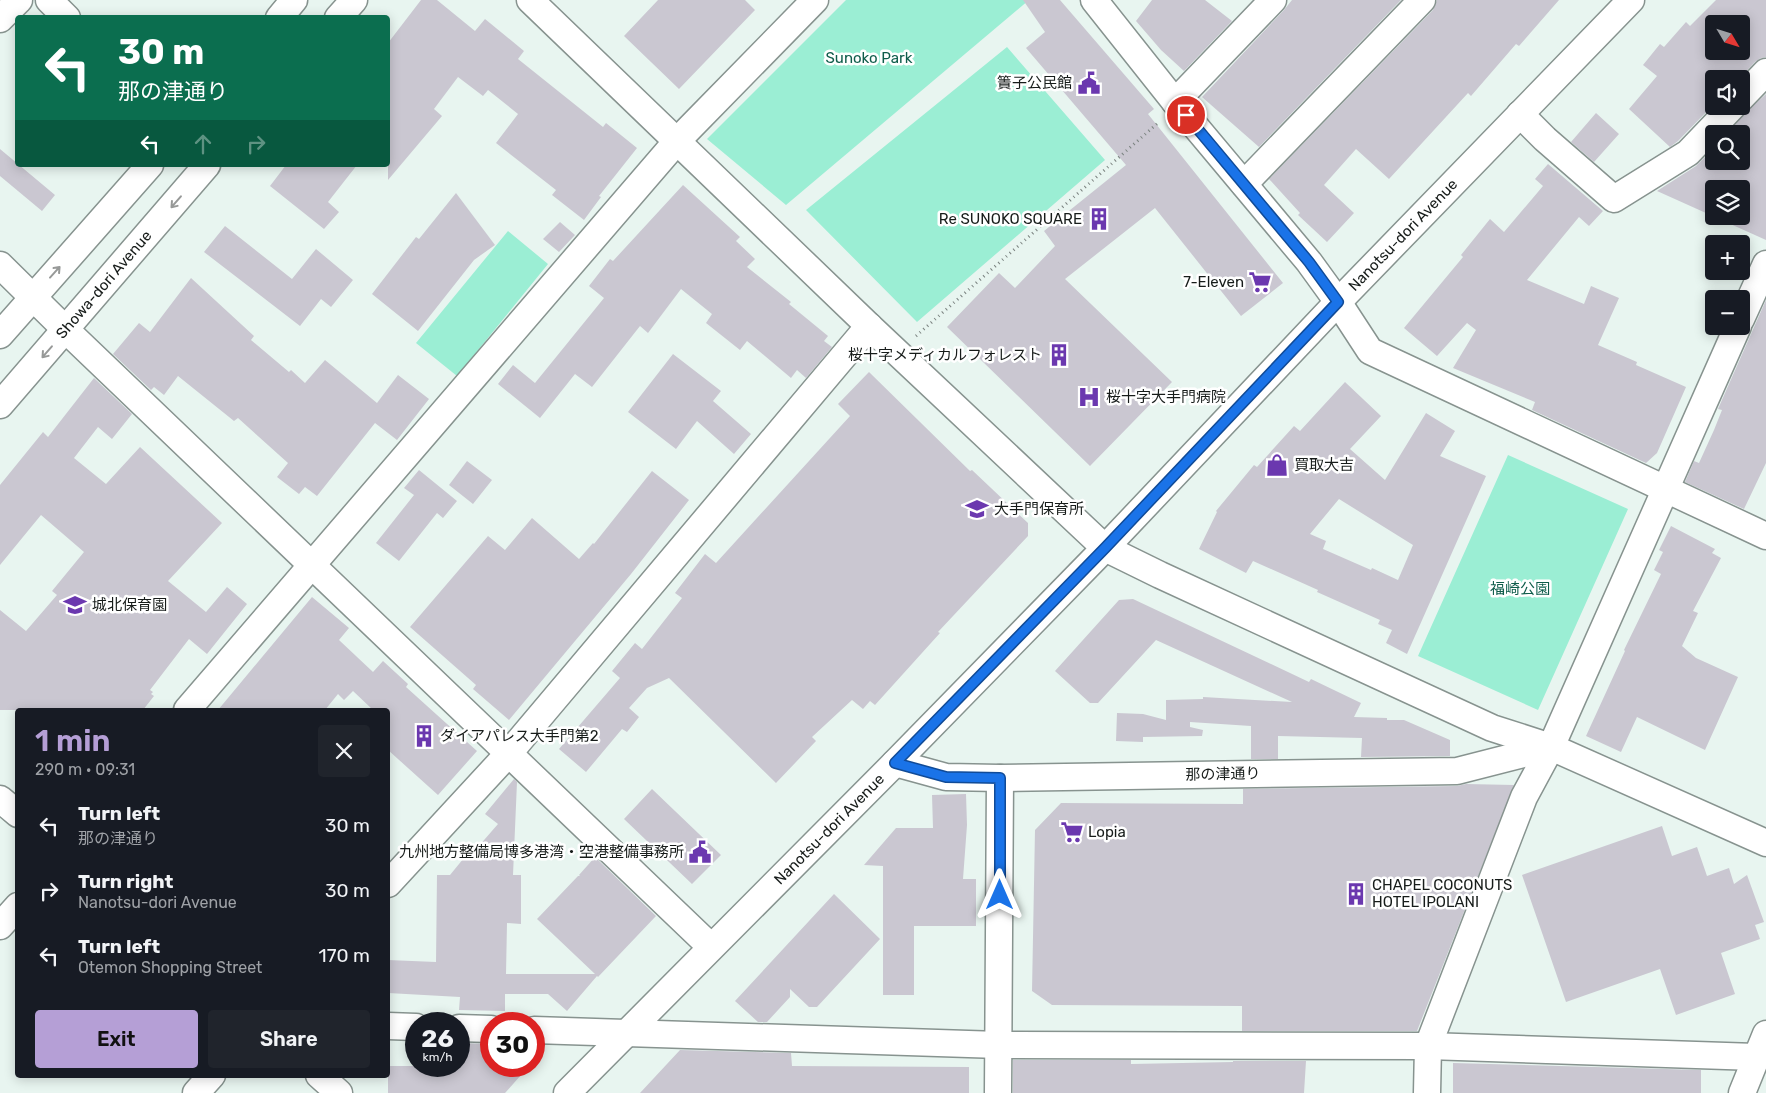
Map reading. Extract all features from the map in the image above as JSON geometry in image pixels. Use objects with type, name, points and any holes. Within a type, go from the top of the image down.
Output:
[{"type":"street","points":[[0,19],[19,0]]},
{"type":"street","points":[[49,0],[64,15]]},
{"type":"street","points":[[282,15],[294,0]]},
{"type":"street","points":[[341,15],[354,0]]},
{"type":"street","points":[[530,0],[869,326],[1105,548],[1160,576],[1492,728],[1551,747],[1766,843]]},
{"type":"street","points":[[189,708],[677,141],[815,0]]},
{"type":"street","points":[[1168,111],[1273,0]]},
{"type":"street","points":[[1244,184],[1422,0]]},
{"type":"street","name":"Nanotsu-dori Avenue","points":[[567,1093],[895,763],[1105,548],[1338,302],[1631,0]]},
{"type":"street","points":[[1106,4],[1168,111],[1244,184],[1309,262],[1370,351],[1766,536]]},
{"type":"street","points":[[1750,89],[1766,72]]},
{"type":"street","points":[[1520,114],[1545,139],[1614,199],[1688,153],[1724,115]]},
{"type":"street","points":[[0,335],[148,167]]},
{"type":"street","name":"Showa-dori Avenue","points":[[0,405],[206,167]]},
{"type":"street","points":[[1750,299],[1766,264]]},
{"type":"street","points":[[0,265],[711,947]]},
{"type":"street","points":[[390,882],[509,753],[869,326]]},
{"type":"street","points":[[1427,1093],[1428,1046],[1524,797],[1551,747],[1734,335]]},
{"type":"street","name":"那の津通り","points":[[895,763],[946,777],[1000,778],[1457,771],[1551,747]]},
{"type":"street","points":[[998,1093],[1000,778]]},
{"type":"street","points":[[0,799],[15,812]]},
{"type":"street","points":[[0,926],[15,909]]},
{"type":"street","points":[[390,1026],[405,1027]]},
{"type":"street","points":[[545,1030],[999,1045],[1428,1046],[1756,1057]]},
{"type":"street","points":[[1742,1093],[1766,1034]]},
{"type":"street","points":[[196,1093],[209,1078]]},
{"type":"street","points":[[322,1078],[339,1093]]},
{"type":"path","points":[[913,338],[1168,111]]},
{"type":"green space","name":"Sunoko Park","points":[[846,0],[1029,0],[786,205],[707,139]]},
{"type":"green space","points":[[1007,47],[1105,160],[917,322],[806,210]]},
{"type":"green space","points":[[508,231],[548,264],[457,376],[416,343]]},
{"type":"green space","name":"福崎公園","points":[[1508,455],[1628,509],[1538,710],[1418,656]]},
{"type":"building","points":[[421,0],[437,0],[475,31],[485,19],[524,51],[518,59],[603,127],[606,123],[637,148],[599,196],[601,197],[584,220],[552,195],[556,190],[496,143],[518,114],[488,90],[483,96],[458,77],[434,109],[442,116],[388,180],[388,167],[390,167],[390,40]]},
{"type":"building","points":[[658,0],[745,0],[755,10],[679,89],[624,36]]},
{"type":"building","points":[[1023,0],[1060,0],[1154,109],[1148,114],[1283,283],[1241,316],[1155,208],[1065,279],[1172,382],[1090,466],[947,327],[999,273],[1015,288],[1055,246],[1044,231],[1126,165],[1026,48],[1045,32]]},
{"type":"building","points":[[1152,0],[1205,0],[1232,21],[1184,71],[1161,50],[1136,21]]},
{"type":"building","points":[[1292,0],[1401,0],[1259,147],[1202,97]]},
{"type":"building","points":[[1437,0],[1559,0],[1519,46],[1516,44],[1471,96],[1468,93],[1389,179],[1356,149],[1324,185],[1354,213],[1327,242],[1298,215],[1300,213],[1269,179],[1433,10]]},
{"type":"building","points":[[1716,0],[1766,0],[1766,57],[1755,62],[1747,70],[1705,70],[1705,113],[1670,147],[1629,109],[1657,76],[1643,65],[1660,44],[1664,47],[1686,22],[1690,26]]},
{"type":"building","points":[[1766,94],[1766,240],[1733,225],[1750,225],[1750,180],[1705,180],[1705,213],[1657,191],[1696,166],[1705,157],[1705,170],[1750,170],[1750,125],[1735,125],[1743,115],[1750,115],[1750,108]]},
{"type":"building","points":[[1596,113],[1619,134],[1594,162],[1571,142]]},
{"type":"building","points":[[0,149],[15,162],[15,167],[22,167],[55,195],[42,211],[0,176]]},
{"type":"building","points":[[1548,164],[1603,211],[1589,226],[1579,217],[1527,280],[1584,304],[1591,286],[1619,298],[1598,345],[1637,362],[1636,365],[1686,387],[1657,453],[1646,463],[1532,410],[1535,402],[1453,368],[1476,330],[1467,323],[1437,356],[1404,328],[1463,257],[1461,255],[1490,219],[1504,232],[1543,186],[1535,179]]},
{"type":"building","points":[[284,167],[355,167],[328,202],[339,212],[324,229],[270,186]]},
{"type":"building","points":[[683,185],[740,237],[736,241],[755,259],[747,267],[791,302],[789,304],[828,336],[824,341],[832,347],[806,378],[797,370],[791,378],[747,341],[740,350],[706,323],[712,314],[681,289],[648,333],[640,326],[592,387],[575,374],[540,418],[498,384],[513,365],[535,383],[604,298],[589,286],[610,259],[613,261]]},
{"type":"building","points":[[456,193],[495,245],[474,260],[418,331],[372,294],[416,237],[419,239]]},
{"type":"building","points":[[560,222],[575,235],[559,252],[543,239]]},
{"type":"building","points":[[225,226],[292,279],[316,249],[353,280],[331,307],[321,299],[300,326],[204,252]]},
{"type":"building","points":[[191,278],[254,336],[251,340],[305,383],[325,360],[377,403],[398,375],[429,399],[397,440],[375,423],[317,496],[305,487],[299,494],[277,477],[288,463],[238,418],[234,421],[178,376],[164,395],[154,387],[151,390],[113,354],[139,323],[150,332]]},
{"type":"building","points":[[1766,300],[1766,463],[1744,509],[1685,482],[1694,461],[1699,463],[1714,430],[1722,410],[1718,409]]},
{"type":"building","points":[[673,354],[721,391],[713,401],[751,434],[734,454],[697,421],[676,449],[628,412]]},
{"type":"building","points":[[869,372],[970,471],[972,470],[1028,523],[1028,536],[938,632],[940,633],[875,705],[870,701],[863,709],[852,700],[812,737],[816,741],[776,783],[669,678],[647,688],[629,708],[639,717],[627,732],[622,729],[586,772],[559,749],[620,678],[612,671],[635,643],[642,649],[682,598],[675,593],[705,554],[716,563],[850,416],[838,404]]},
{"type":"building","points":[[94,378],[132,414],[112,439],[98,427],[74,458],[106,484],[140,447],[222,523],[168,581],[206,612],[227,587],[247,604],[207,654],[189,639],[150,690],[154,696],[145,708],[15,708],[15,710],[0,710],[0,610],[26,631],[57,595],[52,591],[84,552],[41,515],[0,565],[0,485],[43,432],[48,437]]},
{"type":"building","points":[[1345,382],[1381,416],[1350,449],[1385,480],[1426,413],[1455,431],[1440,456],[1486,476],[1407,654],[1386,643],[1392,630],[1378,624],[1380,620],[1253,561],[1246,573],[1199,549],[1216,511],[1254,465],[1257,467],[1294,426],[1300,431]],"holes":[[[1339,499],[1413,545],[1398,580],[1323,549],[1326,541],[1310,534]]]},
{"type":"building","points":[[467,461],[492,480],[473,504],[449,485]]},
{"type":"building","points":[[419,470],[457,501],[443,518],[437,513],[399,561],[376,543],[414,495],[404,488]]},
{"type":"building","points":[[652,471],[689,500],[631,574],[509,720],[473,689],[476,685],[410,627],[488,536],[505,550],[532,518],[579,559],[594,544]]},
{"type":"building","points":[[1671,526],[1715,549],[1712,553],[1721,558],[1693,611],[1698,613],[1682,646],[1696,658],[1738,677],[1705,750],[1637,717],[1621,752],[1586,736],[1624,650],[1661,574],[1654,570],[1663,552],[1659,550]]},
{"type":"building","points":[[312,597],[349,628],[339,640],[373,672],[383,661],[408,684],[406,687],[477,751],[438,795],[390,752],[390,708],[371,708],[353,691],[344,700],[338,694],[327,708],[220,708]]},
{"type":"building","points":[[1133,599],[1309,682],[1311,679],[1361,703],[1354,717],[1404,720],[1450,740],[1450,756],[1361,757],[1362,738],[1278,736],[1278,759],[1251,759],[1251,726],[1190,722],[1190,727],[1203,730],[1202,736],[1143,737],[1143,742],[1116,741],[1117,713],[1143,714],[1166,720],[1166,700],[1203,699],[1203,697],[1292,702],[1156,640],[1098,703],[1090,703],[1055,671],[1119,600]]},
{"type":"building","points":[[514,779],[517,782],[513,875],[521,875],[521,924],[507,923],[506,974],[595,974],[537,919],[580,876],[595,857],[656,916],[597,976],[567,1011],[548,994],[505,994],[505,1011],[459,1010],[460,997],[390,993],[390,960],[436,962],[437,875],[450,875],[468,853],[471,855],[498,824],[485,814]]},
{"type":"building","points":[[1466,784],[1514,785],[1417,1031],[1242,1031],[1242,1006],[1052,1005],[1032,991],[1035,830],[1061,803],[1243,804],[1243,789],[1457,786]]},
{"type":"building","points":[[652,789],[721,855],[692,884],[624,819]]},
{"type":"building","points":[[966,794],[967,825],[963,879],[976,879],[976,926],[914,926],[914,995],[883,995],[883,866],[864,865],[896,828],[933,828],[932,795]]},
{"type":"building","points":[[1662,826],[1672,856],[1697,847],[1707,876],[1729,868],[1734,884],[1747,875],[1764,922],[1755,925],[1760,939],[1721,953],[1735,994],[1676,1015],[1660,969],[1566,1002],[1522,875]]},
{"type":"building","points":[[834,894],[880,939],[817,1007],[809,1007],[790,989],[790,997],[767,1022],[758,1022],[735,1001]]},
{"type":"building","points":[[470,1043],[480,1044],[480,1077],[519,1077],[505,1093],[388,1093],[390,1066],[405,1066],[405,1077],[470,1077]]},
{"type":"building","points":[[680,1050],[791,1053],[792,1066],[969,1067],[969,1093],[640,1093]]},
{"type":"building","points":[[1013,1060],[1131,1060],[1131,1064],[1306,1061],[1304,1093],[1013,1093]]},
{"type":"building","points":[[1453,1063],[1701,1070],[1701,1093],[1453,1093]]},
{"type":"place","name":"簀子公民館","points":[[1089,83]]},
{"type":"place","name":"Re SUNOKO SQUARE","points":[[1099,219]]},
{"type":"place","name":"7-Eleven","points":[[1260,282]]},
{"type":"place","name":"桜十字メディカルフォレスト","points":[[1059,355]]},
{"type":"place","name":"桜十字大手門病院","points":[[1089,397]]},
{"type":"place","name":"買取大吉","points":[[1277,465]]},
{"type":"place","name":"大手門保育所","points":[[977,509]]},
{"type":"place","name":"城北保育園","points":[[75,605]]},
{"type":"place","name":"ダイアパレス大手門第2","points":[[424,736]]},
{"type":"place","name":"Lopia","points":[[1072,832]]},
{"type":"place","name":"九州地方整備局博多港湾・空港整備事務所","points":[[700,852]]},
{"type":"place","name":"CHAPEL COCONUTS HOTEL IPOLANI","points":[[1356,894]]},
{"type":"route","points":[[1000,895],[1000,778],[946,777],[895,763],[1105,548],[1338,302],[1309,262],[1186,115]]}]
